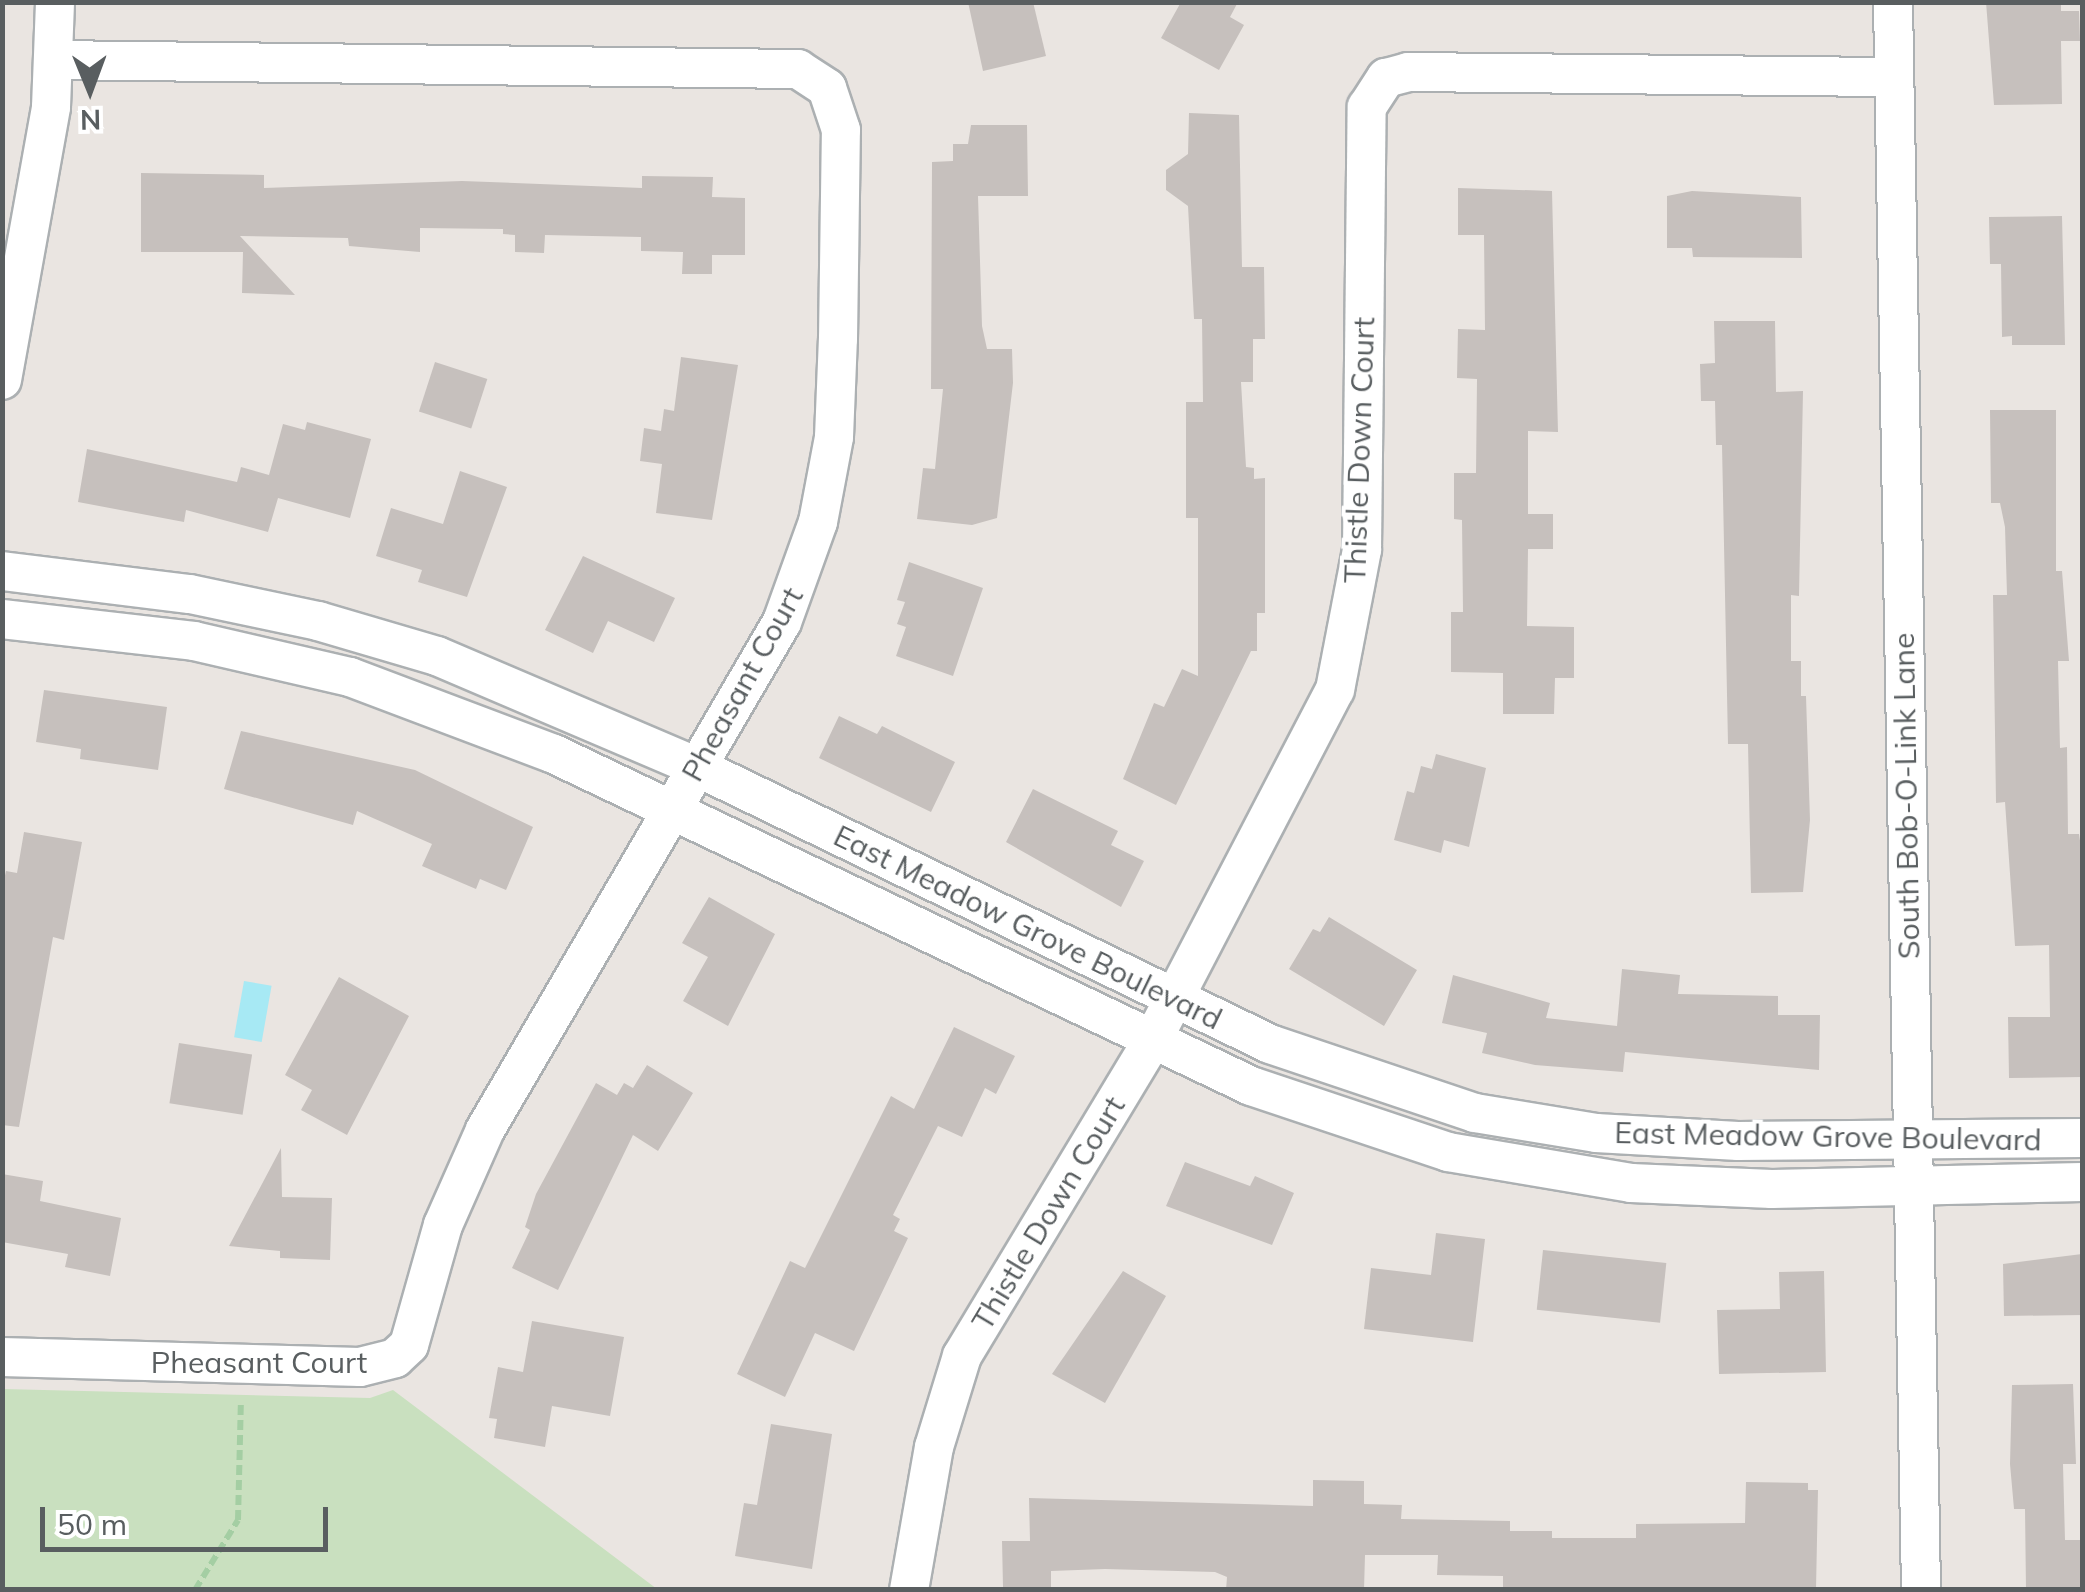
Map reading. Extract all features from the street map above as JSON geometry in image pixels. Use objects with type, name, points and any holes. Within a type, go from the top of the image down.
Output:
[{"type":"street","points":[[2,380],[51,107],[55,2]]},
{"type":"street","name":"South Bob-O-Link Lane","points":[[1893,2],[1921,1590]]},
{"type":"street","name":"Pheasant Court","points":[[2,1357],[360,1367],[395,1358],[409,1346],[443,1225],[478,1144],[782,622],[818,522],[834,437],[838,339],[841,130],[826,88],[798,69],[106,65],[53,60]]},
{"type":"street","name":"Thistle Down Court","points":[[909,1590],[934,1446],[962,1356],[1176,998],[1316,736],[1346,647],[1362,550],[1367,106],[1386,78],[1408,72],[1893,77]]},
{"type":"street","name":"East Meadow Grove Boulevard","points":[[2,571],[190,594],[318,621],[492,677],[697,768],[1176,998],[1364,1080],[1475,1113],[1596,1133],[1914,1141],[2082,1138]]},
{"type":"street","name":"East Meadow Grove Boulevard","points":[[2,619],[194,641],[350,677],[554,754],[1153,1039],[1320,1113],[1516,1166],[1631,1183],[1772,1190],[2082,1182]]},
{"type":"path","points":[[195,1590],[238,1520],[242,1364]]},
{"type":"green space","points":[[3,1389],[370,1398],[393,1390],[657,1589],[3,1589]]},
{"type":"water","points":[[244,981],[272,986],[262,1042],[234,1037]]},
{"type":"building","points":[[968,2],[1033,2],[1046,56],[983,71]]},
{"type":"building","points":[[1181,2],[1238,2],[1230,17],[1244,25],[1219,70],[1161,38]]},
{"type":"building","points":[[1986,2],[2061,2],[2061,11],[2079,11],[2080,41],[2061,41],[2062,104],[1994,105]]},
{"type":"building","points":[[1189,113],[1239,115],[1242,267],[1264,267],[1265,339],[1253,339],[1253,382],[1241,382],[1246,467],[1254,468],[1254,479],[1265,478],[1265,613],[1257,613],[1257,651],[1251,651],[1176,805],[1123,779],[1154,703],[1164,707],[1182,669],[1198,676],[1198,518],[1186,518],[1186,402],[1203,402],[1202,319],[1194,319],[1188,206],[1166,190],[1166,170],[1188,154]]},
{"type":"building","points":[[971,125],[1027,125],[1028,196],[978,196],[982,326],[987,349],[1012,349],[1013,383],[997,518],[972,525],[917,519],[923,468],[935,469],[943,389],[931,389],[932,162],[953,161],[953,144],[968,144]]},
{"type":"building","points":[[141,173],[264,175],[264,188],[462,181],[642,188],[642,176],[713,177],[712,197],[745,198],[745,255],[712,255],[712,274],[682,274],[683,252],[641,251],[641,237],[545,235],[544,253],[515,252],[515,235],[503,234],[503,229],[420,228],[420,252],[349,246],[348,238],[240,236],[295,295],[242,293],[243,252],[141,252]]},
{"type":"building","points":[[1458,188],[1552,191],[1558,432],[1528,431],[1528,514],[1553,514],[1553,549],[1528,549],[1527,626],[1574,627],[1574,678],[1555,678],[1554,714],[1503,714],[1503,673],[1451,672],[1451,612],[1463,612],[1462,520],[1454,519],[1454,473],[1476,473],[1477,379],[1457,378],[1458,329],[1485,330],[1484,235],[1458,235]]},
{"type":"building","points":[[1692,191],[1801,197],[1802,258],[1693,257],[1692,248],[1667,248],[1667,196]]},
{"type":"building","points":[[2062,216],[2065,345],[2012,345],[2012,336],[2002,337],[2001,264],[1990,264],[1989,217]]},
{"type":"building","points":[[1714,321],[1775,321],[1776,392],[1803,391],[1799,596],[1791,595],[1791,661],[1801,661],[1801,696],[1806,696],[1810,820],[1803,892],[1751,893],[1748,744],[1728,744],[1722,445],[1716,445],[1715,401],[1701,401],[1700,364],[1715,363]]},
{"type":"building","points":[[681,357],[738,365],[712,520],[656,513],[662,464],[640,461],[644,428],[661,431],[664,409],[674,411]]},
{"type":"building","points":[[435,362],[487,379],[471,428],[419,411]]},
{"type":"building","points":[[1990,410],[2056,410],[2056,571],[2062,571],[2069,661],[2058,661],[2060,748],[2067,747],[2068,834],[2079,834],[2082,854],[2082,1077],[2009,1078],[2008,1017],[2050,1017],[2049,945],[2015,946],[2005,802],[1996,803],[1993,595],[2007,595],[2005,527],[2000,503],[1991,503]]},
{"type":"building","points":[[307,422],[371,439],[350,518],[278,498],[268,532],[186,510],[184,522],[78,502],[87,449],[237,482],[241,467],[269,475],[283,424],[305,430]]},
{"type":"building","points":[[460,471],[507,487],[467,597],[418,582],[422,570],[376,556],[391,508],[443,524]]},
{"type":"building","points":[[583,556],[675,598],[654,642],[608,621],[593,653],[545,630]]},
{"type":"building","points":[[909,562],[983,588],[953,676],[896,656],[906,627],[897,624],[905,602],[897,600]]},
{"type":"building","points":[[44,690],[167,707],[158,770],[80,759],[81,749],[36,742]]},
{"type":"building","points":[[839,716],[877,734],[882,726],[955,762],[931,812],[819,758]]},
{"type":"building","points":[[241,731],[415,770],[533,827],[506,890],[480,879],[476,889],[422,866],[432,844],[357,811],[353,825],[224,789]]},
{"type":"building","points":[[1436,754],[1486,768],[1469,847],[1444,840],[1441,853],[1394,840],[1407,791],[1414,793],[1421,766],[1432,769]]},
{"type":"building","points":[[1033,789],[1118,831],[1111,845],[1144,861],[1121,907],[1006,842]]},
{"type":"building","points":[[24,832],[82,842],[64,940],[53,937],[19,1127],[2,1125],[2,889],[6,871],[17,873]]},
{"type":"building","points":[[709,897],[775,934],[728,1026],[683,1001],[708,957],[682,943]]},
{"type":"building","points":[[1329,917],[1417,970],[1384,1026],[1289,969],[1313,929],[1320,932]]},
{"type":"building","points":[[1622,969],[1680,975],[1678,994],[1778,996],[1778,1015],[1820,1015],[1819,1070],[1625,1052],[1623,1072],[1535,1065],[1482,1053],[1487,1033],[1442,1023],[1453,975],[1550,1003],[1546,1018],[1617,1026]]},
{"type":"building","points":[[339,977],[409,1016],[347,1135],[301,1110],[312,1090],[285,1075]]},
{"type":"building","points":[[954,1027],[1015,1056],[996,1094],[985,1088],[962,1137],[938,1126],[893,1215],[900,1219],[894,1231],[908,1238],[854,1351],[815,1333],[785,1397],[737,1374],[790,1261],[805,1268],[891,1096],[914,1109]]},
{"type":"building","points":[[179,1043],[252,1055],[243,1115],[169,1103]]},
{"type":"building","points":[[647,1065],[693,1093],[658,1151],[633,1135],[558,1290],[512,1268],[530,1230],[525,1227],[536,1194],[596,1083],[617,1095],[624,1083],[633,1088]]},
{"type":"building","points":[[281,1148],[282,1197],[332,1198],[330,1260],[280,1258],[280,1251],[229,1246]]},
{"type":"building","points":[[1185,1162],[1250,1186],[1255,1176],[1294,1193],[1272,1245],[1166,1206]]},
{"type":"building","points":[[2,1174],[43,1181],[40,1201],[121,1218],[110,1276],[65,1267],[68,1254],[2,1242]]},
{"type":"building","points":[[1436,1233],[1485,1239],[1473,1342],[1364,1329],[1371,1268],[1431,1275]]},
{"type":"building","points":[[1543,1250],[1666,1263],[1660,1323],[1537,1310]]},
{"type":"building","points":[[2082,1254],[2082,1315],[2004,1316],[2003,1264]]},
{"type":"building","points":[[1123,1271],[1166,1296],[1105,1403],[1052,1374]]},
{"type":"building","points":[[1824,1271],[1826,1372],[1719,1374],[1717,1310],[1780,1309],[1779,1272]]},
{"type":"building","points":[[532,1321],[624,1337],[610,1416],[552,1406],[545,1447],[494,1438],[497,1419],[489,1418],[498,1367],[523,1372]]},
{"type":"building","points":[[2073,1384],[2076,1464],[2063,1464],[2065,1540],[2082,1540],[2082,1590],[2026,1590],[2025,1509],[2014,1509],[2010,1464],[2012,1385]]},
{"type":"building","points":[[771,1424],[832,1434],[812,1569],[735,1556],[744,1503],[757,1505]]},
{"type":"building","points":[[1313,1480],[1364,1481],[1364,1504],[1402,1505],[1401,1519],[1510,1521],[1510,1531],[1552,1531],[1552,1538],[1636,1538],[1636,1524],[1745,1523],[1746,1482],[1808,1483],[1808,1490],[1818,1490],[1816,1590],[1503,1590],[1503,1576],[1437,1575],[1438,1555],[1365,1555],[1364,1590],[1226,1590],[1227,1577],[1215,1572],[1105,1569],[1051,1571],[1051,1587],[1003,1587],[1002,1541],[1030,1541],[1029,1498],[1313,1506]]}]
